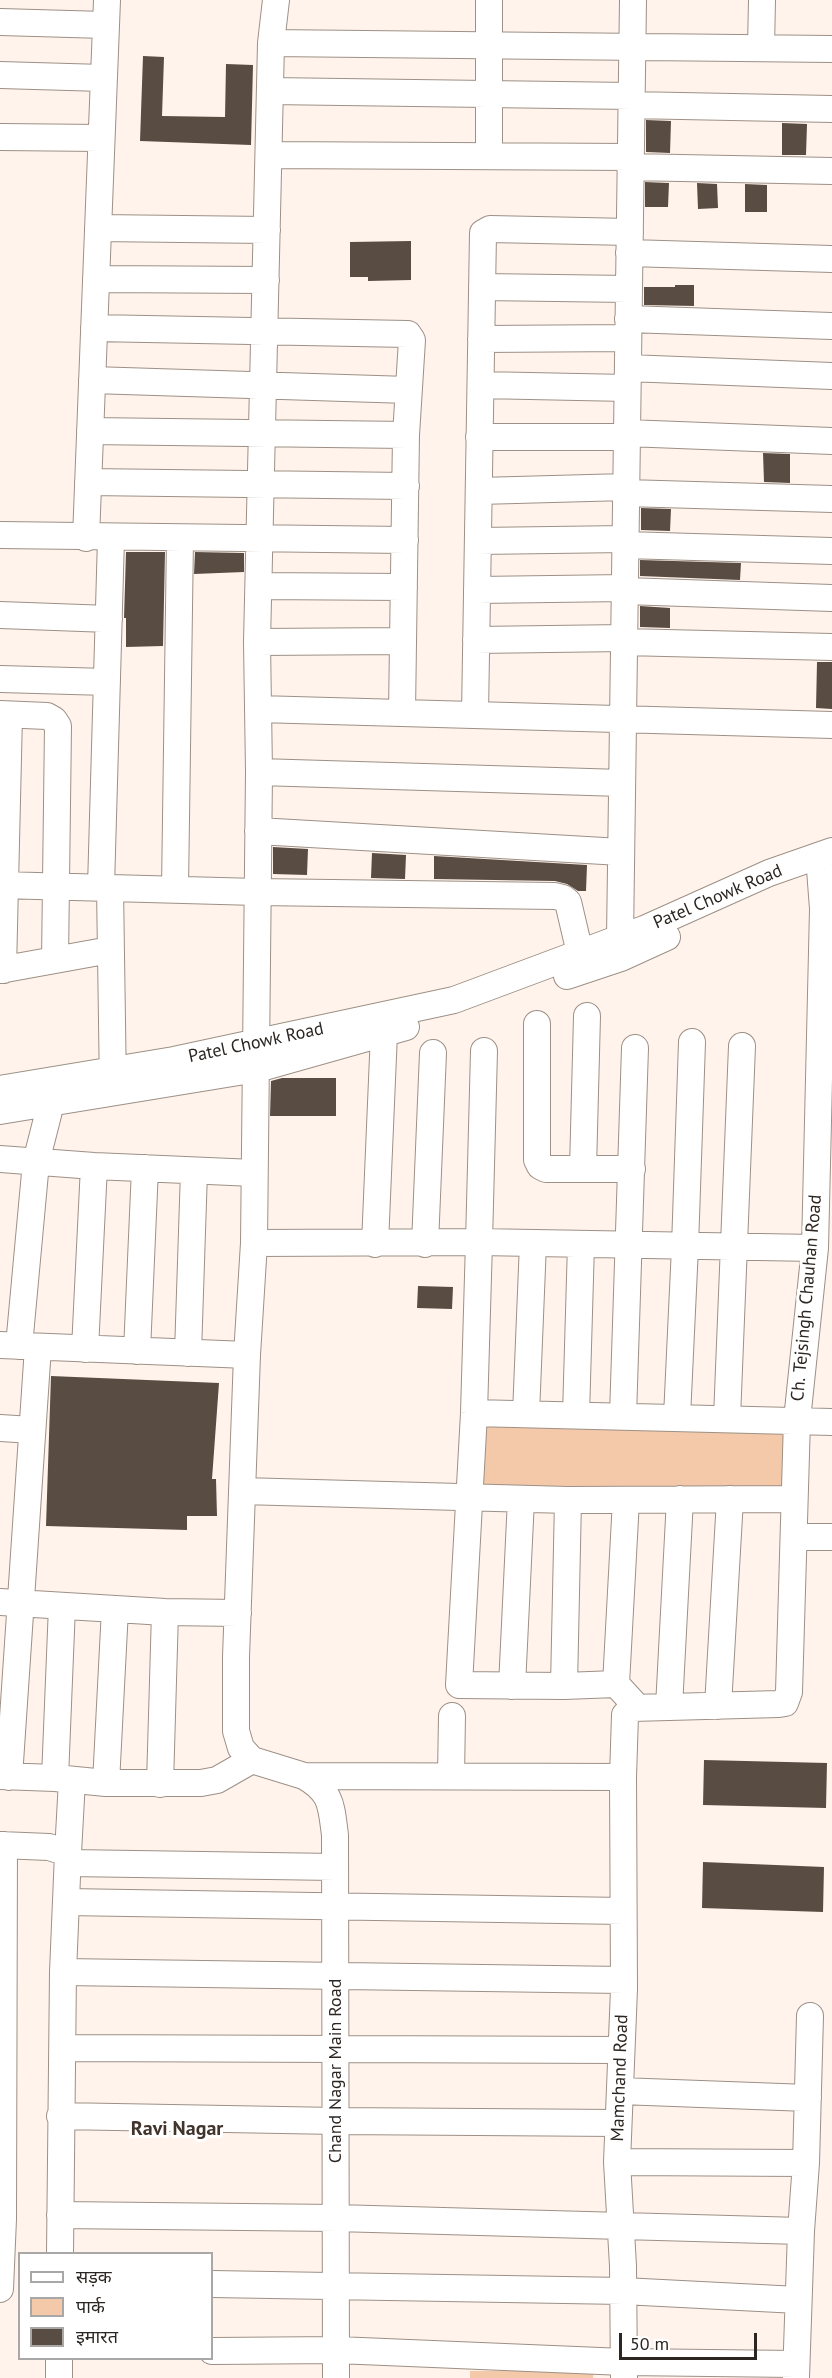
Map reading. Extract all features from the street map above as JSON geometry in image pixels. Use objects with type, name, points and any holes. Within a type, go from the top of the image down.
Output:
[{"type":"street","points":[[86,538],[107,0]]},
{"type":"street","points":[[276,0],[270,91],[257,642],[259,772],[254,1243],[247,1355],[236,1723],[241,1748],[252,1760],[304,1776],[623,1777]]},
{"type":"street","points":[[489,0],[489,156]]},
{"type":"street","points":[[620,938],[633,0]]},
{"type":"street","points":[[761,48],[762,0]]},
{"type":"street","points":[[0,22],[105,25]]},
{"type":"street","points":[[272,43],[832,49]]},
{"type":"street","points":[[0,75],[103,78]]},
{"type":"street","points":[[270,91],[489,93],[832,109]]},
{"type":"street","points":[[0,137],[101,138]]},
{"type":"street","points":[[269,155],[489,156],[832,171]]},
{"type":"street","points":[[98,228],[267,230]]},
{"type":"street","points":[[475,714],[481,385],[481,241],[483,233],[490,228],[629,243],[832,259]]},
{"type":"street","points":[[96,279],[266,280]]},
{"type":"street","points":[[482,287],[629,288]]},
{"type":"street","points":[[481,339],[628,329],[832,326]]},
{"type":"street","points":[[94,328],[408,334],[412,340],[406,435],[402,712]]},
{"type":"street","points":[[481,385],[627,378],[832,376]]},
{"type":"street","points":[[92,380],[408,390]]},
{"type":"street","points":[[90,431],[406,435]]},
{"type":"street","points":[[479,437],[627,435],[832,441]]},
{"type":"street","points":[[88,482],[406,486]]},
{"type":"street","points":[[479,491],[626,490],[832,499]]},
{"type":"street","points":[[0,536],[405,540]]},
{"type":"street","points":[[111,538],[105,887],[110,950],[113,1082]]},
{"type":"street","points":[[175,889],[180,538]]},
{"type":"street","points":[[478,541],[625,542],[832,551]]},
{"type":"street","points":[[259,586],[404,587]]},
{"type":"street","points":[[477,590],[625,590],[832,598]]},
{"type":"street","points":[[0,615],[109,619]]},
{"type":"street","points":[[257,642],[403,640]]},
{"type":"street","points":[[476,640],[624,640],[832,647]]},
{"type":"street","points":[[0,679],[107,682]]},
{"type":"street","points":[[258,709],[832,725]]},
{"type":"street","points":[[55,960],[58,726],[47,716],[4,715],[1,970],[110,950]]},
{"type":"street","points":[[259,772],[622,783]]},
{"type":"street","points":[[258,831],[621,852]]},
{"type":"street","name":"Patel Chowk Road","points":[[0,1111],[51,1103],[113,1082],[256,1043],[454,1000],[620,938],[769,873],[816,857]]},
{"type":"street","name":"Patel Chowk Road","points":[[0,1089],[257,1069],[384,1033],[621,958],[774,888],[816,857]]},
{"type":"street","name":"Ch. Tejsingh Chauhan Road","points":[[718,1706],[784,1703],[789,1692],[797,1420],[815,1248],[825,1113],[823,909],[816,857]]},
{"type":"street","points":[[3,885],[555,896],[568,902],[580,953]]},
{"type":"street","points":[[583,1168],[587,1016]]},
{"type":"street","points":[[537,1024],[537,1160],[540,1166],[546,1168],[633,1169]]},
{"type":"street","points":[[375,1244],[384,1033]]},
{"type":"street","points":[[676,1417],[692,1042]]},
{"type":"street","points":[[727,1418],[742,1046]]},
{"type":"street","points":[[623,1416],[633,1169],[635,1048]]},
{"type":"street","points":[[484,1051],[474,1413],[459,1685],[616,1684]]},
{"type":"street","points":[[425,1244],[433,1053]]},
{"type":"street","points":[[51,1103],[36,1162],[19,1346],[32,1430],[10,1603],[4,1777],[106,1783],[201,1783],[217,1780],[252,1760]]},
{"type":"street","points":[[0,1159],[94,1166],[254,1173]]},
{"type":"street","points":[[85,1349],[94,1166]]},
{"type":"street","points":[[137,1351],[145,1168]]},
{"type":"street","points":[[188,1353],[194,1171]]},
{"type":"street","points":[[254,1243],[479,1242],[815,1248]]},
{"type":"street","points":[[526,1414],[533,1243]]},
{"type":"street","points":[[576,1415],[581,1244]]},
{"type":"street","points":[[19,1346],[247,1355]]},
{"type":"street","points":[[474,1413],[832,1422]]},
{"type":"street","points":[[0,1428],[32,1430]]},
{"type":"street","points":[[242,1491],[568,1500],[795,1499]]},
{"type":"street","points":[[512,1686],[521,1498]]},
{"type":"street","points":[[626,1500],[616,1684],[638,1708],[718,1706],[730,1498]]},
{"type":"street","points":[[669,1707],[680,1499]]},
{"type":"street","points":[[564,1686],[568,1500]]},
{"type":"street","points":[[794,1537],[832,1537]]},
{"type":"street","points":[[10,1603],[165,1612],[238,1613]]},
{"type":"street","points":[[60,2252],[63,1972],[69,1858],[63,1779],[62,1606]]},
{"type":"street","points":[[106,1783],[115,1609]]},
{"type":"street","points":[[160,1784],[165,1612]]},
{"type":"street","name":"Mamchand Road","points":[[624,2370],[623,2291],[616,2162],[623,1980],[623,1777],[626,1715],[629,1709],[638,1708]]},
{"type":"street","points":[[451,1776],[452,1716]]},
{"type":"street","name":"Chand Nagar Main Road","points":[[304,1776],[320,1785],[332,1807],[335,1835],[336,2378]]},
{"type":"street","points":[[0,2289],[3,2219],[2,1845],[49,1846],[69,1858],[336,1867]]},
{"type":"street","points":[[66,1902],[623,1911]]},
{"type":"street","points":[[63,1972],[623,1980]]},
{"type":"street","points":[[213,2351],[337,2350],[624,2370],[796,2371],[810,2016]]},
{"type":"street","points":[[63,2048],[621,2050]]},
{"type":"street","points":[[620,2091],[808,2098]]},
{"type":"street","points":[[60,2116],[618,2123]]},
{"type":"street","points":[[616,2162],[806,2163]]},
{"type":"street","points":[[60,2215],[336,2217],[801,2231]]},
{"type":"street","points":[[213,2284],[623,2291],[798,2301]]},
{"type":"street","points":[[59,2360],[59,2378]]},
{"type":"green space","points":[[783,1420],[783,1499],[476,1500],[478,1422]]},
{"type":"green space","points":[[594,2370],[593,2378],[470,2378],[470,2371]]},
{"type":"building","points":[[143,56],[164,57],[162,116],[225,117],[226,64],[253,65],[251,145],[140,141]]},
{"type":"building","points":[[646,120],[671,121],[670,153],[646,152]]},
{"type":"building","points":[[782,123],[807,124],[806,155],[782,155]]},
{"type":"building","points":[[645,182],[669,183],[668,207],[645,207]]},
{"type":"building","points":[[697,183],[717,184],[718,208],[698,209]]},
{"type":"building","points":[[745,184],[767,185],[767,212],[745,212]]},
{"type":"building","points":[[411,241],[411,280],[368,281],[368,277],[350,277],[350,242]]},
{"type":"building","points":[[675,285],[694,285],[694,306],[644,305],[644,287],[675,287]]},
{"type":"building","points":[[763,453],[790,454],[790,483],[764,482]]},
{"type":"building","points":[[641,508],[671,509],[670,531],[641,530]]},
{"type":"building","points":[[126,552],[165,552],[163,646],[126,647],[126,618],[124,618]]},
{"type":"building","points":[[195,552],[244,553],[244,572],[194,574]]},
{"type":"building","points":[[640,560],[741,563],[740,580],[640,576]]},
{"type":"building","points":[[640,606],[670,608],[670,628],[640,627]]},
{"type":"building","points":[[817,662],[832,662],[832,709],[816,708]]},
{"type":"building","points":[[273,847],[308,849],[307,875],[273,874]]},
{"type":"building","points":[[372,853],[406,855],[405,879],[371,878]]},
{"type":"building","points":[[434,856],[587,865],[586,891],[578,891],[567,884],[555,881],[434,879]]},
{"type":"building","points":[[282,1078],[336,1078],[336,1116],[270,1116],[271,1081]]},
{"type":"building","points":[[418,1286],[453,1287],[452,1309],[417,1308]]},
{"type":"building","points":[[51,1376],[219,1383],[212,1479],[216,1479],[217,1516],[187,1516],[187,1530],[46,1526]]},
{"type":"building","points":[[704,1760],[827,1763],[826,1808],[703,1805]]},
{"type":"building","points":[[703,1862],[824,1867],[823,1912],[702,1908]]},
{"type":"district","name":"Ravi Nagar","points":[[177,2129]]}]
